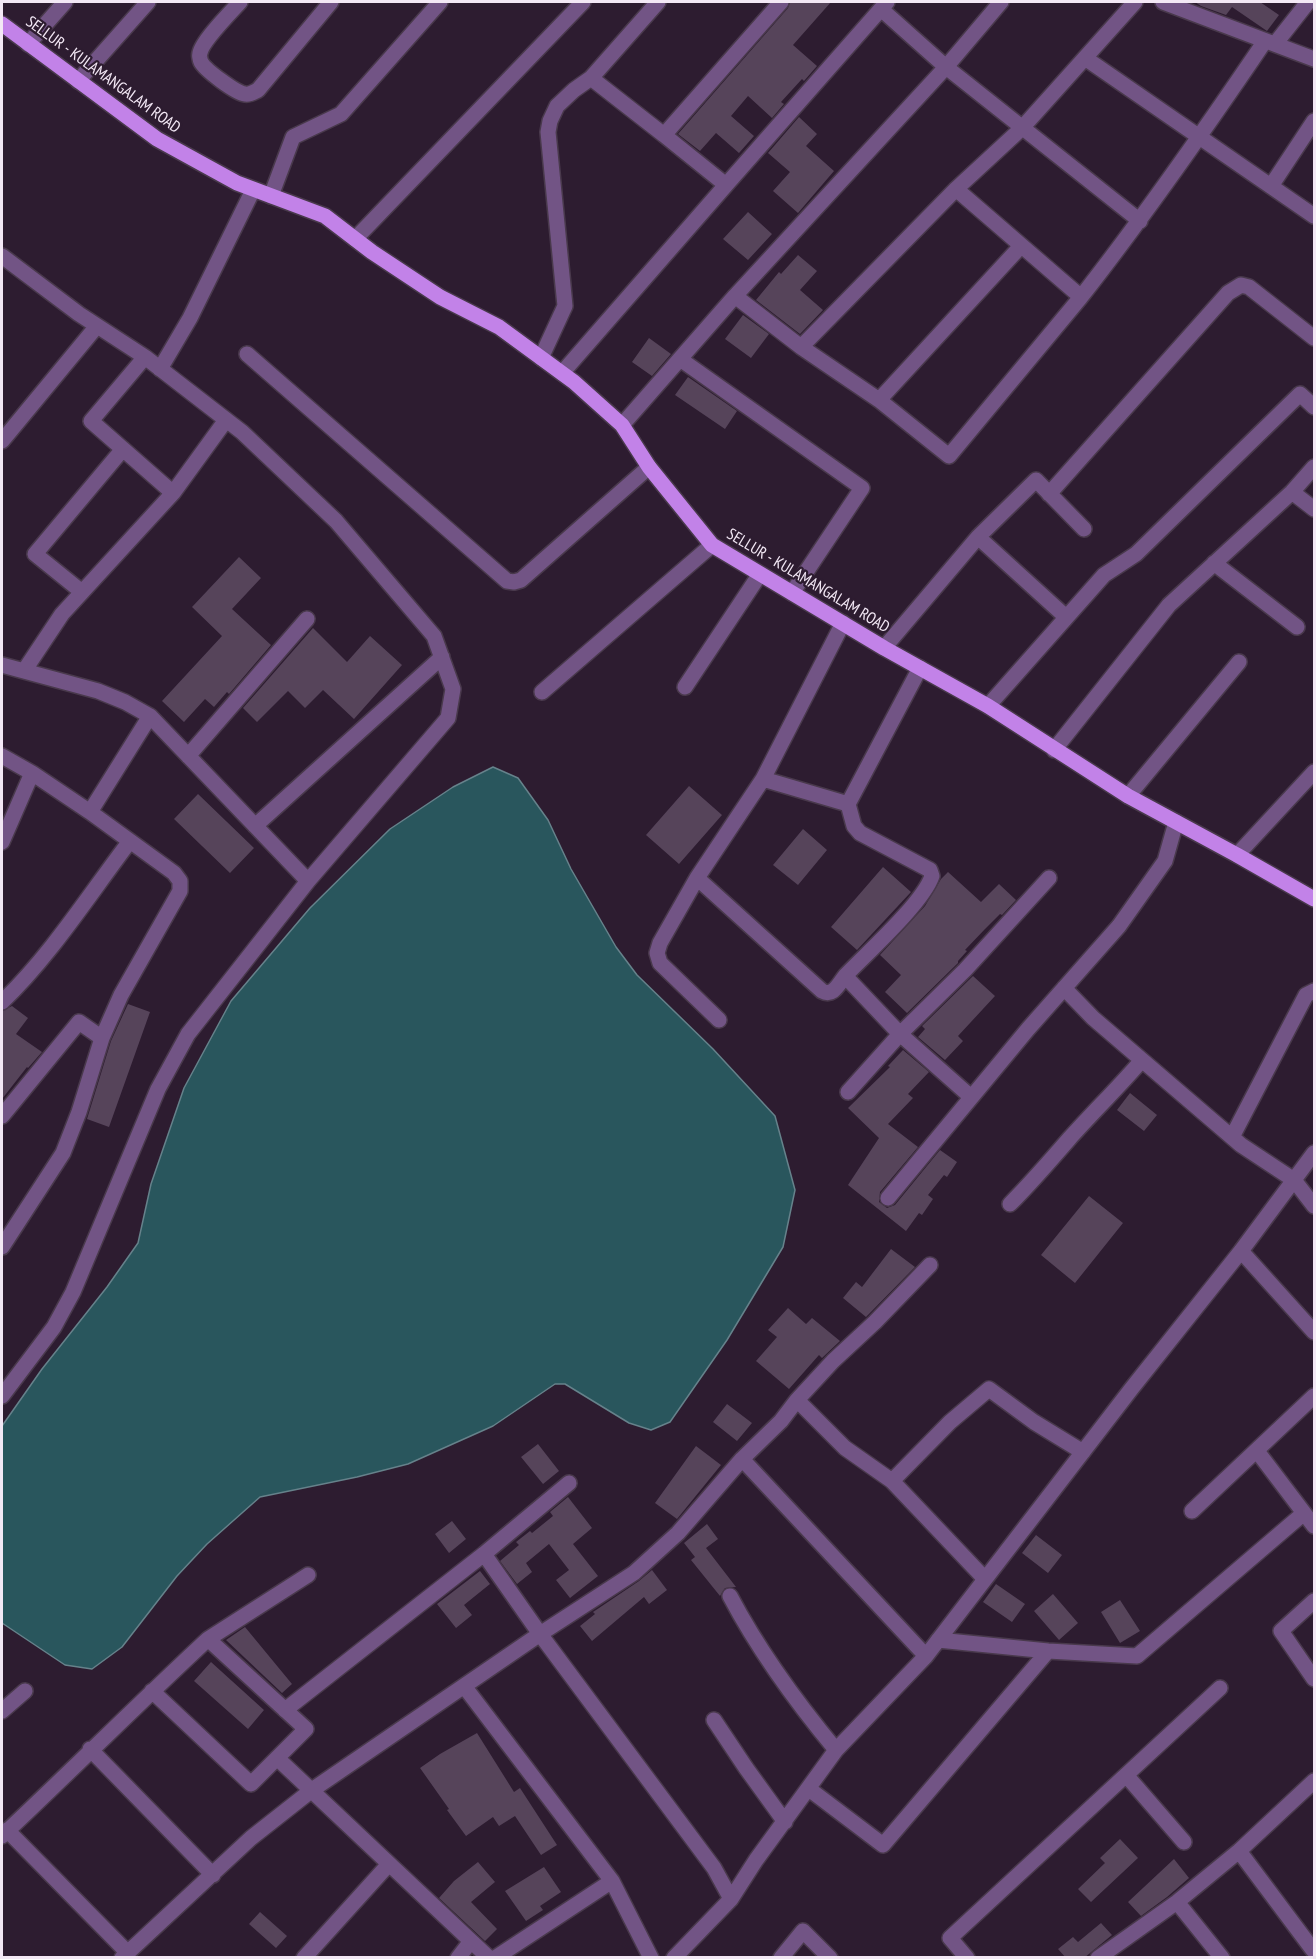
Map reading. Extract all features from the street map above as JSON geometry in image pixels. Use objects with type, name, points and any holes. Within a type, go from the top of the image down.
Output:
[{"type":"main road","name":"SELLUR - KULAMANGALAM ROAD","points":[[2,24],[157,139],[237,183],[325,216],[440,297],[499,327],[562,374],[622,425],[649,467],[712,545],[884,648],[988,706],[1128,796],[1314,899]]},
{"type":"street","points":[[28,44],[65,2]]},
{"type":"street","points":[[78,81],[148,2]]},
{"type":"street","points":[[240,2],[204,44],[199,54],[201,62],[235,91],[250,94],[258,90],[331,2]]},
{"type":"street","points":[[271,196],[292,137],[341,114],[440,2]]},
{"type":"street","points":[[355,239],[583,2]]},
{"type":"street","points":[[541,358],[565,306],[548,132],[550,121],[557,106],[591,78],[658,2]]},
{"type":"street","points":[[664,135],[781,2]]},
{"type":"street","points":[[622,425],[735,296],[946,67],[1001,2]]},
{"type":"street","points":[[801,347],[957,189],[1022,128],[1135,2]]},
{"type":"street","points":[[1163,2],[1185,5],[1270,43],[1314,59]]},
{"type":"street","points":[[735,296],[801,347],[879,400],[949,456],[1081,297],[1140,221],[1270,43],[1308,2]]},
{"type":"street","points":[[562,374],[884,5],[946,67],[1140,221]]},
{"type":"street","points":[[1085,58],[1314,216]]},
{"type":"street","points":[[591,78],[726,185]]},
{"type":"street","points":[[1270,186],[1314,121]]},
{"type":"street","points":[[957,189],[1081,297]]},
{"type":"street","points":[[160,369],[190,318],[253,190]]},
{"type":"street","points":[[879,400],[1022,246]]},
{"type":"street","points":[[2,256],[97,326],[145,357],[242,432],[336,521],[434,636],[453,689],[448,718],[308,881],[188,1034],[158,1089],[73,1292],[54,1327],[2,1396]]},
{"type":"street","points":[[1049,494],[1228,293],[1241,285],[1249,287],[1314,338]]},
{"type":"street","points":[[2,441],[97,326]]},
{"type":"street","points":[[247,354],[507,581],[521,580],[649,467]]},
{"type":"street","points":[[145,357],[91,421],[173,493]]},
{"type":"street","points":[[680,359],[862,488],[792,593]]},
{"type":"street","points":[[988,706],[1104,576],[1136,554],[1300,394],[1314,407]]},
{"type":"street","points":[[24,671],[62,614],[173,493],[226,420]]},
{"type":"street","points":[[82,592],[35,554],[123,449]]},
{"type":"street","points":[[1054,750],[1169,605],[1292,492],[1314,466]]},
{"type":"street","points":[[884,648],[978,537],[1036,480],[1084,529]]},
{"type":"street","points":[[1292,492],[1314,509]]},
{"type":"street","points":[[978,537],[1066,617]]},
{"type":"street","points":[[542,692],[712,545]]},
{"type":"street","points":[[1214,563],[1297,627]]},
{"type":"street","points":[[685,687],[760,574]]},
{"type":"street","points":[[188,756],[307,619]]},
{"type":"street","points":[[719,1020],[660,963],[657,953],[660,942],[697,878],[763,779],[843,624]]},
{"type":"street","points":[[255,826],[442,657]]},
{"type":"street","points":[[1128,796],[1239,662]]},
{"type":"street","points":[[2,665],[98,691],[150,716],[308,881]]},
{"type":"street","points":[[851,814],[920,668]]},
{"type":"street","points":[[90,812],[150,716]]},
{"type":"street","points":[[2,756],[32,772],[90,812],[174,873],[180,881],[180,891],[120,995],[102,1038],[79,1112],[63,1153],[2,1247]]},
{"type":"street","points":[[2,842],[32,772]]},
{"type":"street","points":[[1237,855],[1314,772]]},
{"type":"street","points":[[697,878],[827,994],[831,993],[930,884],[932,876],[930,870],[860,833],[851,814],[763,779]]},
{"type":"street","points":[[888,1198],[971,1097],[1119,926],[1165,861],[1176,822]]},
{"type":"street","points":[[2,1002],[52,945],[130,841]]},
{"type":"street","points":[[848,1092],[900,1034],[965,970],[1049,878]]},
{"type":"street","points":[[845,976],[900,1034],[971,1097]]},
{"type":"street","points":[[1064,988],[1093,1018],[1232,1137],[1294,1180],[1314,1206]]},
{"type":"street","points":[[1232,1137],[1306,995],[1314,991]]},
{"type":"street","points":[[2,1116],[79,1022],[102,1038]]},
{"type":"street","points":[[1010,1204],[1040,1174],[1142,1060]]},
{"type":"street","points":[[674,1958],[731,1899],[756,1860],[786,1822],[836,1750],[926,1656],[1241,1251],[1314,1153]]},
{"type":"street","points":[[1241,1251],[1314,1332]]},
{"type":"street","points":[[308,1575],[208,1639],[4,1833],[125,1955],[251,1838],[312,1790],[540,1634],[634,1573],[678,1533],[742,1459],[781,1421],[797,1400],[930,1265]]},
{"type":"street","points":[[892,1481],[950,1422],[989,1389],[1034,1422],[1083,1452]]},
{"type":"street","points":[[1192,1511],[1314,1396]]},
{"type":"street","points":[[797,1400],[845,1448],[892,1481],[985,1579]]},
{"type":"street","points":[[1257,1451],[1314,1526]]},
{"type":"street","points":[[742,1459],[926,1656]]},
{"type":"street","points":[[285,1710],[484,1554],[569,1483]]},
{"type":"street","points":[[938,1640],[1048,1651],[1137,1656],[1304,1513]]},
{"type":"street","points":[[484,1554],[540,1634],[714,1868],[731,1899]]},
{"type":"street","points":[[730,1596],[748,1629],[817,1728],[836,1750]]},
{"type":"street","points":[[1314,1601],[1281,1631],[1314,1679]]},
{"type":"street","points":[[152,1691],[251,1784],[306,1729],[208,1639]]},
{"type":"street","points":[[809,1789],[883,1845],[1048,1651]]},
{"type":"street","points":[[464,1686],[612,1881],[651,1958]]},
{"type":"street","points":[[967,1958],[950,1938],[1220,1688]]},
{"type":"street","points":[[2,1711],[25,1692]]},
{"type":"street","points":[[714,1720],[786,1822]]},
{"type":"street","points":[[90,1749],[213,1875]]},
{"type":"street","points":[[277,1758],[489,1958]]},
{"type":"street","points":[[1126,1775],[1184,1842]]},
{"type":"street","points":[[1102,1956],[1177,1902],[1239,1851],[1314,1781]]},
{"type":"street","points":[[1239,1851],[1310,1952]]},
{"type":"street","points":[[304,1958],[389,1864]]},
{"type":"street","points":[[495,1958],[612,1881]]},
{"type":"street","points":[[1177,1902],[1222,1958]]},
{"type":"street","points":[[781,1958],[803,1931],[830,1958]]},
{"type":"street","points":[[458,1958],[471,1941]]},
{"type":"shaded area","points":[[493,767],[518,778],[548,820],[571,869],[616,947],[637,975],[713,1049],[775,1116],[795,1190],[783,1247],[727,1340],[670,1422],[651,1430],[629,1423],[565,1384],[555,1384],[493,1426],[408,1464],[260,1497],[207,1544],[177,1576],[122,1647],[92,1669],[65,1665],[2,1623],[2,1426],[42,1369],[107,1287],[138,1243],[151,1184],[184,1088],[231,1001],[310,908],[390,829],[453,787]]},
{"type":"building","points":[[790,2],[831,2],[793,45],[817,66],[781,102],[784,104],[772,118],[748,96],[731,116],[754,136],[739,153],[716,133],[700,151],[678,134],[788,8]]},
{"type":"building","points":[[1195,2],[1260,2],[1279,15],[1267,31],[1232,7],[1226,15]]},
{"type":"building","points":[[799,117],[817,134],[806,146],[834,171],[798,213],[773,191],[790,172],[768,153]]},
{"type":"building","points":[[748,212],[772,234],[748,260],[723,239]]},
{"type":"building","points":[[798,255],[817,271],[800,290],[823,310],[800,334],[756,300],[779,272],[781,274]]},
{"type":"building","points":[[743,315],[769,334],[751,358],[725,339]]},
{"type":"building","points":[[649,338],[671,354],[652,376],[632,362]]},
{"type":"building","points":[[688,377],[737,411],[725,429],[675,395]]},
{"type":"building","points":[[239,557],[261,578],[232,609],[271,645],[229,694],[227,692],[214,707],[205,699],[184,722],[162,701],[222,636],[192,607]]},
{"type":"building","points":[[313,628],[347,662],[370,636],[402,665],[354,719],[323,690],[305,708],[288,691],[257,722],[243,708]]},
{"type":"building","points":[[689,786],[722,815],[679,864],[646,835]]},
{"type":"building","points":[[198,794],[254,848],[230,873],[174,819]]},
{"type":"building","points":[[803,829],[827,850],[798,885],[773,865]]},
{"type":"building","points":[[883,867],[911,892],[857,950],[831,927]]},
{"type":"building","points":[[948,872],[981,902],[999,884],[1016,900],[985,929],[965,950],[967,951],[958,963],[907,1013],[885,992],[901,975],[880,955],[925,906],[941,879]]},
{"type":"building","points":[[973,976],[995,996],[958,1036],[963,1041],[945,1060],[918,1037],[925,1029],[922,1026]]},
{"type":"building","points":[[128,1004],[150,1012],[109,1127],[87,1119],[111,1041]]},
{"type":"building","points":[[12,1006],[28,1018],[16,1034],[42,1052],[2,1099],[2,1011]]},
{"type":"building","points":[[903,1050],[929,1072],[908,1094],[913,1098],[888,1124],[918,1147],[880,1192],[879,1202],[887,1208],[895,1205],[940,1150],[957,1162],[947,1177],[944,1175],[928,1195],[933,1199],[922,1215],[919,1213],[906,1231],[848,1185],[879,1138],[848,1108],[890,1067],[888,1066]]},
{"type":"building","points":[[1130,1093],[1157,1115],[1144,1131],[1117,1110]]},
{"type":"building","points":[[1089,1196],[1123,1223],[1075,1283],[1041,1255]]},
{"type":"building","points":[[891,1249],[915,1267],[866,1317],[843,1298],[856,1282],[862,1287]]},
{"type":"building","points":[[788,1308],[806,1324],[812,1318],[840,1341],[822,1358],[819,1355],[789,1389],[756,1361],[777,1337],[768,1330]]},
{"type":"building","points":[[727,1404],[752,1423],[737,1441],[713,1422]]},
{"type":"building","points":[[538,1444],[559,1471],[543,1484],[521,1457]]},
{"type":"building","points":[[696,1446],[721,1465],[677,1519],[655,1503]]},
{"type":"building","points":[[568,1497],[592,1528],[573,1544],[598,1576],[570,1598],[556,1580],[569,1570],[549,1544],[526,1563],[532,1572],[517,1584],[500,1561],[519,1545],[516,1542],[530,1531],[532,1533],[553,1516],[550,1512]]},
{"type":"building","points":[[452,1521],[466,1539],[449,1553],[435,1534]]},
{"type":"building","points":[[707,1524],[718,1539],[706,1548],[736,1587],[725,1588],[720,1596],[691,1560],[695,1557],[684,1543]]},
{"type":"building","points":[[1036,1535],[1062,1555],[1048,1573],[1022,1553]]},
{"type":"building","points":[[652,1570],[667,1590],[649,1604],[644,1597],[592,1641],[580,1626],[595,1614],[593,1612]]},
{"type":"building","points":[[480,1571],[490,1584],[464,1605],[472,1615],[456,1628],[437,1604]]},
{"type":"building","points":[[996,1584],[1025,1604],[1012,1622],[983,1602]]},
{"type":"building","points":[[1053,1594],[1078,1623],[1059,1640],[1034,1611]]},
{"type":"building","points":[[1120,1600],[1140,1631],[1120,1643],[1101,1612]]},
{"type":"building","points":[[245,1627],[292,1684],[282,1693],[226,1640]]},
{"type":"building","points":[[211,1662],[264,1710],[248,1729],[194,1681]]},
{"type":"building","points":[[477,1733],[514,1792],[520,1788],[557,1845],[541,1855],[515,1816],[499,1826],[493,1817],[466,1836],[420,1768]]},
{"type":"building","points":[[1120,1839],[1138,1858],[1091,1902],[1078,1889],[1105,1863],[1100,1858]]},
{"type":"building","points":[[1174,1859],[1189,1878],[1141,1916],[1128,1902]]},
{"type":"building","points":[[478,1862],[495,1882],[471,1902],[497,1929],[485,1941],[439,1898],[454,1881]]},
{"type":"building","points":[[544,1867],[561,1892],[540,1906],[543,1910],[526,1921],[505,1891]]},
{"type":"building","points":[[260,1912],[287,1936],[276,1948],[249,1924]]},
{"type":"building","points":[[1101,1923],[1112,1935],[1084,1958],[1066,1958],[1058,1949],[1073,1937],[1078,1942]]}]
